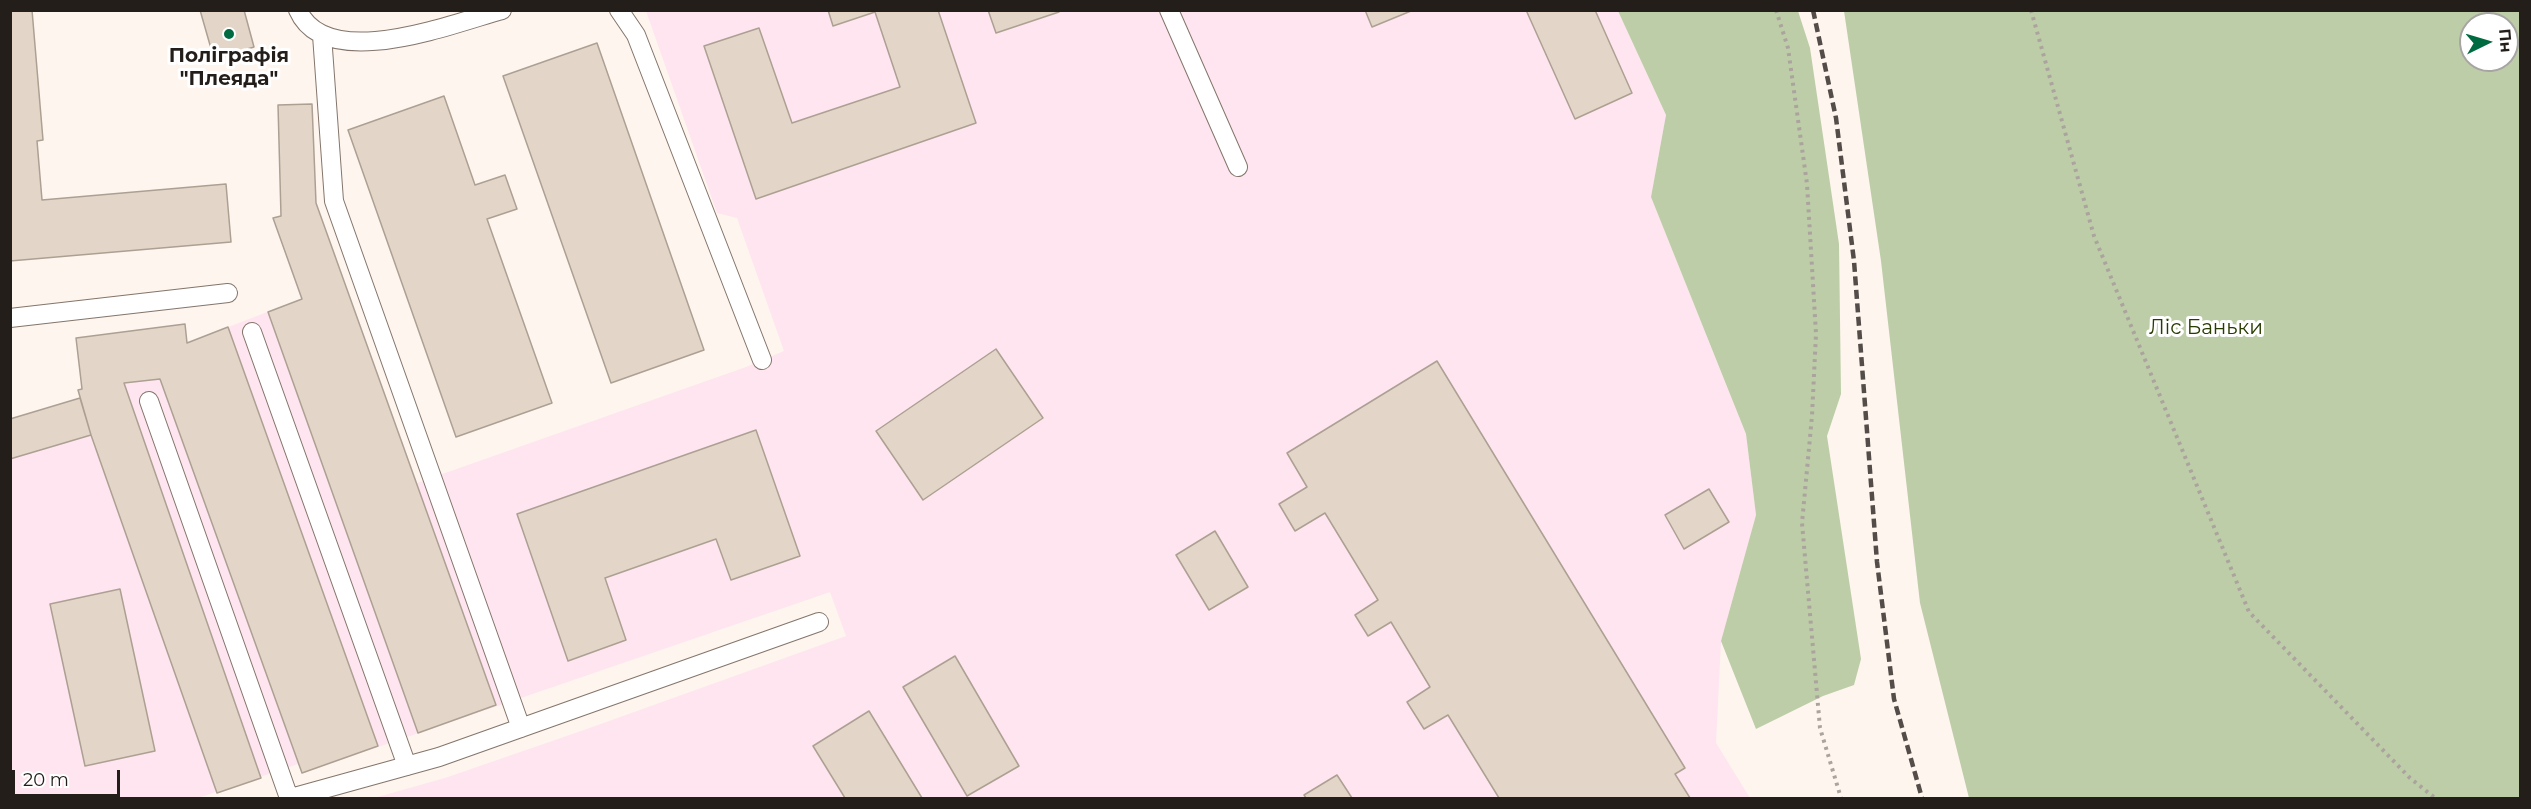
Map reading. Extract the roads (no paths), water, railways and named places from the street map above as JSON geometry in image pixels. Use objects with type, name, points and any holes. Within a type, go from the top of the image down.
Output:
[{"type":"lane","points":[[298,10],[302,18],[322,35],[349,42],[390,40],[502,10]]},
{"type":"lane","points":[[619,10],[636,35],[762,360]]},
{"type":"lane","points":[[1169,10],[1238,167]]},
{"type":"lane","points":[[322,35],[334,201],[521,728]]},
{"type":"lane","points":[[10,318],[228,293]]},
{"type":"lane","points":[[252,332],[407,766]]},
{"type":"lane","points":[[149,401],[290,798],[407,766],[819,622]]},
{"type":"railway","points":[[1813,10],[1836,118],[1854,261],[1877,562],[1894,699],[1922,798]]},
{"type":"place","name":"Поліграфія \"Плеяда\"","points":[[229,34]]},
{"type":"park label","name":"Ліс Баньки","points":[[2206,328]]}]
